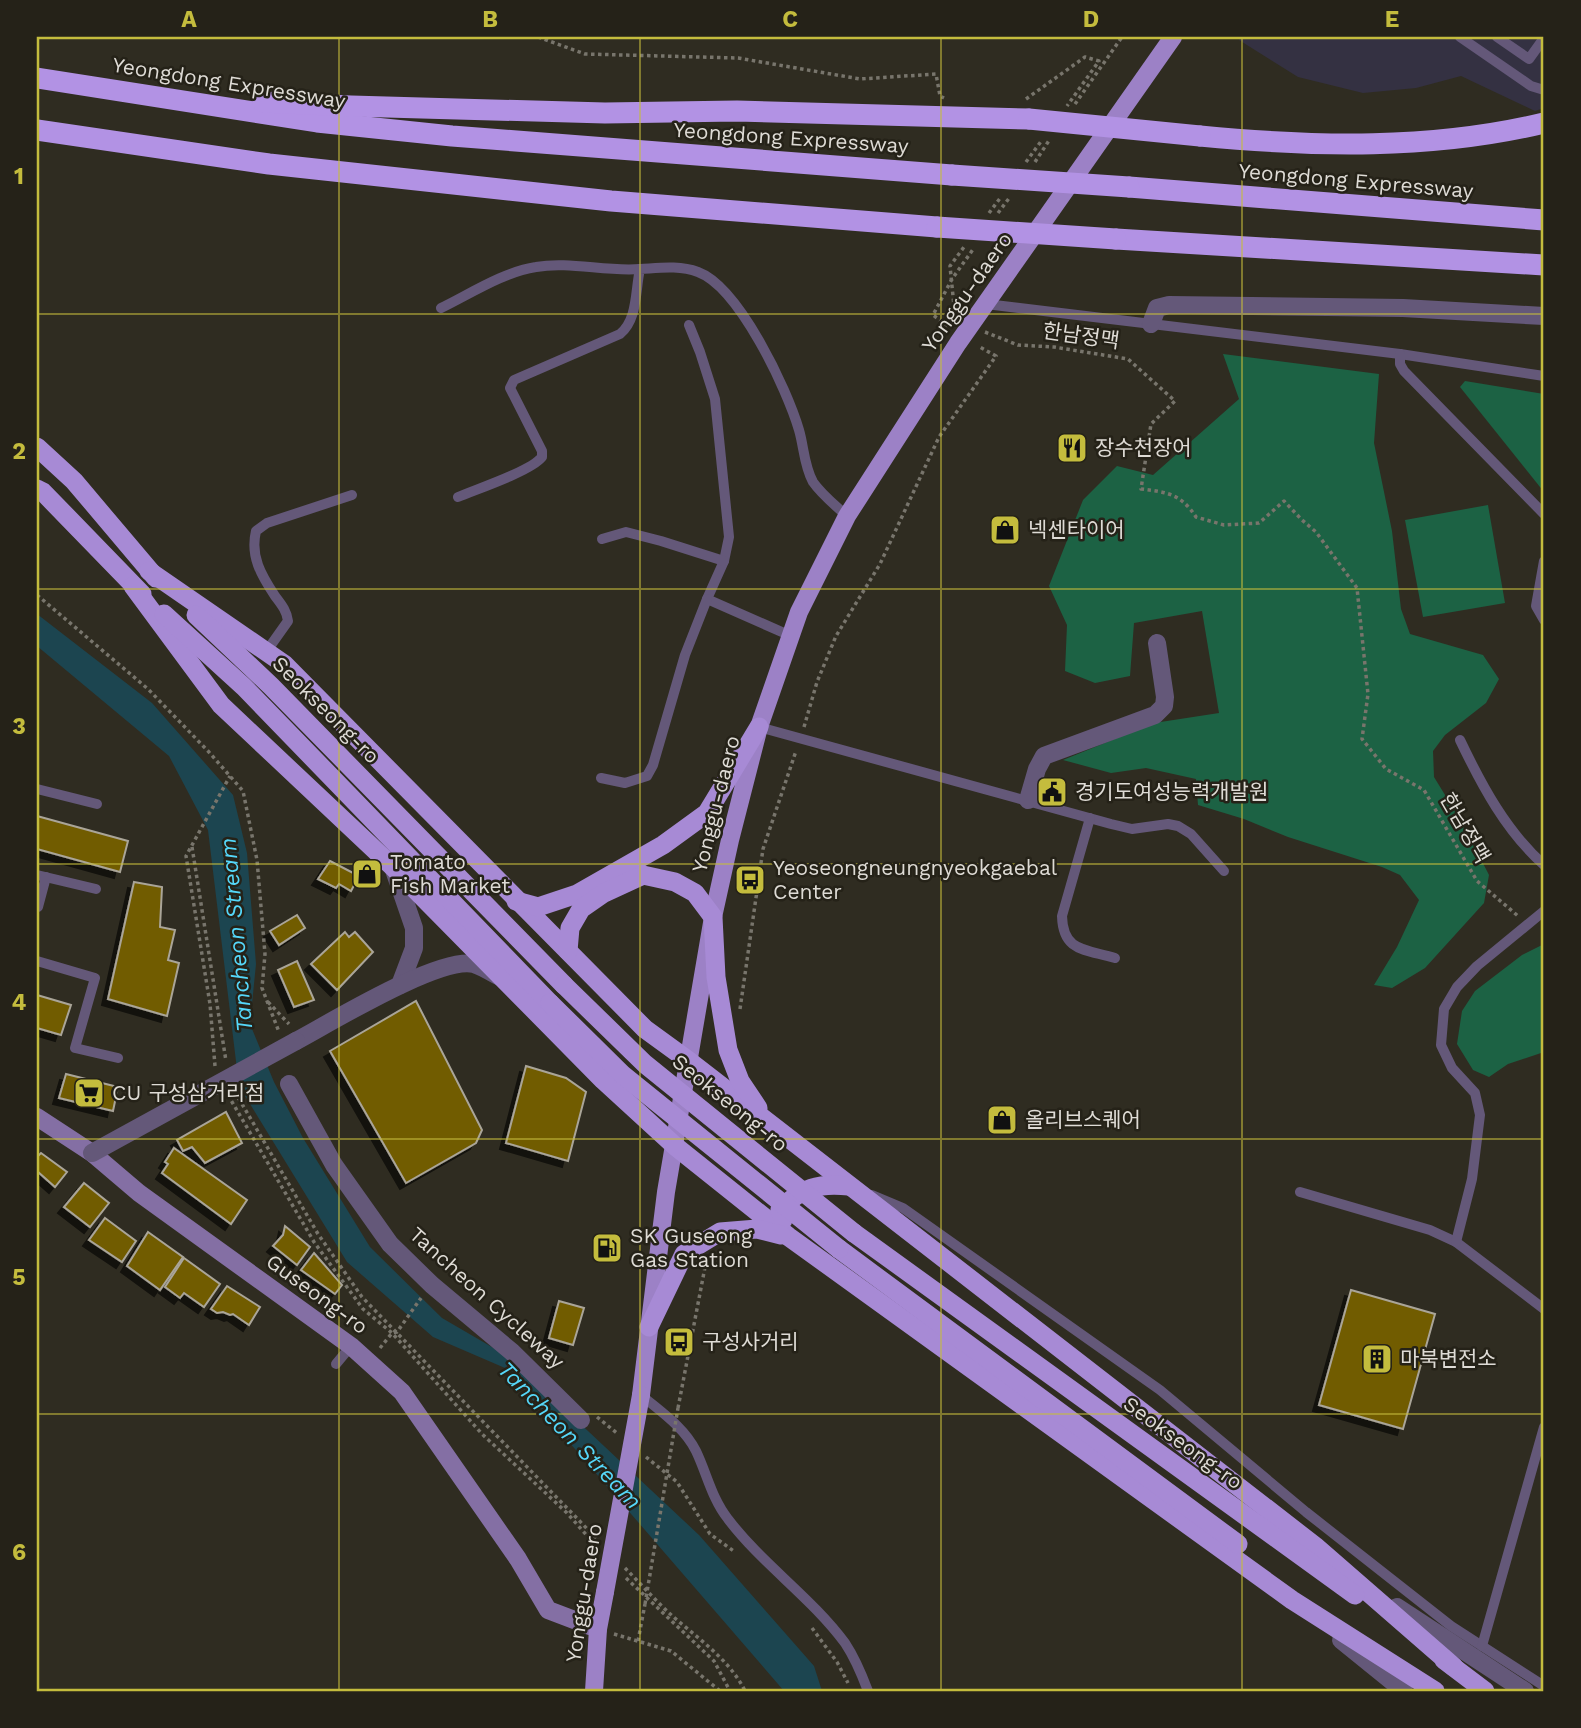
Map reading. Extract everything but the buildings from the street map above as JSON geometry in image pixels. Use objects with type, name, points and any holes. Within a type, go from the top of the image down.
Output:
[{"type":"highway","name":"Yeongdong Expressway","points":[[37,78],[317,122],[452,136],[1544,220]]},
{"type":"highway","points":[[149,95],[414,108],[606,113],[1027,109],[1200,136],[1357,144],[1425,142],[1497,135],[1544,123]]},
{"type":"highway","points":[[37,130],[269,164],[611,201],[937,227],[1518,263],[1544,267]]},
{"type":"highway","name":"Seokseong-ro","points":[[37,447],[74,481],[149,571],[271,686],[645,1064],[854,1233],[1485,1691]]},
{"type":"highway","name":"Seokseong-ro","points":[[37,489],[43,492],[133,586],[244,687],[623,1075],[839,1249],[1436,1691]]},
{"type":"highway","points":[[149,571],[284,664],[645,1029],[1315,1546],[1454,1667]]},
{"type":"highway","points":[[133,586],[221,705],[393,867],[603,1080],[676,1146],[789,1237],[1292,1600],[1436,1691]]},
{"type":"highway","points":[[516,901],[538,906],[577,894],[663,845],[707,813],[759,727]]},
{"type":"highway","points":[[568,951],[569,928],[581,909],[604,893],[643,875],[675,882],[695,893],[713,917],[716,977],[728,1050],[740,1081],[760,1111],[788,1139]]},
{"type":"highway","points":[[558,1033],[580,1041],[599,1031],[606,1011],[603,986]]},
{"type":"highway","points":[[789,1237],[780,1210],[790,1199],[816,1185],[849,1186]]},
{"type":"highway","points":[[649,1327],[684,1254],[720,1232],[757,1229],[789,1237]]},
{"type":"main road","name":"Yonggu-daero","points":[[594,1691],[598,1629],[640,1395],[666,1192],[676,1146],[713,917],[759,727],[790,636],[799,612],[847,516],[986,304],[1173,37]]},
{"type":"main road","name":"Guseong-ro","points":[[37,1117],[92,1153],[139,1193],[369,1360],[402,1392],[420,1416],[517,1559],[548,1610],[598,1629]]},
{"type":"street","points":[[1151,324],[1157,308],[1169,304],[1403,308],[1544,316]]},
{"type":"street","points":[[1028,800],[1037,769],[1044,756],[1155,715],[1164,706],[1157,643]]},
{"type":"street","points":[[393,867],[414,928],[414,948],[400,985]]},
{"type":"street","points":[[92,1153],[293,1038],[400,985],[445,967],[473,964],[504,979]]},
{"type":"street","points":[[289,1084],[334,1165],[390,1244],[432,1285],[587,1417]]},
{"type":"street","points":[[1315,1546],[1411,1618],[1525,1691]]},
{"type":"street","points":[[1292,1600],[1404,1691]]},
{"type":"lane","points":[[1460,37],[1531,86],[1544,90]]},
{"type":"lane","points":[[1497,37],[1530,60],[1544,38]]},
{"type":"lane","points":[[441,309],[514,273],[534,267],[553,265],[617,271],[678,267],[699,272],[717,282],[735,304],[774,371],[799,430],[813,481],[847,516]]},
{"type":"lane","points":[[458,497],[526,468],[542,457],[542,451],[510,388],[511,384],[514,380],[620,334],[628,328],[640,270]]},
{"type":"lane","points":[[986,304],[1400,354],[1544,376]]},
{"type":"lane","points":[[601,778],[625,783],[648,776],[685,655],[724,561],[729,537],[715,399],[701,352],[689,325]]},
{"type":"lane","points":[[1400,354],[1400,364],[1404,371],[1544,514]]},
{"type":"lane","points":[[266,652],[288,621],[287,614],[267,584],[255,558],[253,543],[256,531],[267,523],[352,495]]},
{"type":"lane","points":[[602,539],[626,532],[724,561]]},
{"type":"lane","points":[[1544,561],[1536,606],[1544,621]]},
{"type":"lane","points":[[707,599],[790,636]]},
{"type":"lane","points":[[759,727],[1132,829],[1168,824],[1178,826],[1191,834],[1224,871]]},
{"type":"lane","points":[[1460,740],[1502,817],[1525,848],[1544,865]]},
{"type":"lane","points":[[37,789],[97,804]]},
{"type":"lane","points":[[1090,818],[1062,916],[1062,928],[1065,938],[1071,944],[1115,958]]},
{"type":"lane","points":[[38,907],[41,876],[96,889]]},
{"type":"lane","points":[[1456,1242],[1472,1179],[1480,1115],[1475,1093],[1451,1068],[1441,1045],[1444,1009],[1457,987],[1477,966],[1544,911]]},
{"type":"lane","points":[[37,961],[95,978],[75,1048],[118,1058]]},
{"type":"lane","points":[[849,1186],[903,1208],[1160,1390],[1306,1512],[1451,1626],[1544,1686]]},
{"type":"lane","points":[[1300,1192],[1430,1230],[1456,1242],[1544,1308]]},
{"type":"lane","points":[[336,1364],[351,1346]]},
{"type":"lane","points":[[640,1395],[681,1429],[696,1450],[726,1517],[845,1643],[858,1665],[868,1691]]},
{"type":"lane","points":[[1482,1646],[1544,1427]]},
{"type":"path","points":[[538,37],[585,54],[738,58],[860,79],[936,74],[940,96],[951,101]]},
{"type":"path","points":[[1068,114],[1122,37]]},
{"type":"path","points":[[1027,109],[1085,57],[1099,61],[1060,115]]},
{"type":"path","points":[[1021,169],[1045,136]]},
{"type":"path","points":[[1029,169],[1052,136]]},
{"type":"path","points":[[982,223],[1005,190]]},
{"type":"path","points":[[998,213],[1014,191]]},
{"type":"path","points":[[740,1011],[763,849],[817,682],[836,636],[880,564],[939,437],[996,356],[956,321],[950,266],[966,244]]},
{"type":"path","points":[[967,332],[933,315],[952,279],[975,246]]},
{"type":"path","name":"한남정맥","points":[[967,332],[1018,345],[1054,347],[1128,359],[1175,401],[1151,424],[1141,489],[1168,492],[1187,504],[1196,517],[1224,525],[1259,523],[1284,501],[1316,532],[1357,588],[1368,694],[1362,739],[1386,769],[1424,790],[1477,881],[1527,924]]},
{"type":"path","points":[[37,595],[148,689],[243,791],[257,860],[265,954],[261,988],[266,1000],[293,1038]]},
{"type":"path","points":[[216,1073],[209,1004],[186,856],[230,776]]},
{"type":"path","points":[[192,843],[228,1069]]},
{"type":"path","points":[[266,1000],[293,1038]]},
{"type":"path","points":[[232,1080],[234,1092],[318,1234],[362,1297],[482,1434],[567,1513],[601,1552]]},
{"type":"path","points":[[227,1093],[314,1242],[363,1309],[395,1333],[601,1543]]},
{"type":"path","points":[[638,1641],[678,1408],[708,1255]]},
{"type":"path","points":[[369,1360],[395,1333],[428,1290]]},
{"type":"path","points":[[587,1417],[624,1439]]},
{"type":"path","points":[[645,1457],[677,1482],[710,1534],[743,1557]]},
{"type":"path","points":[[620,1562],[666,1610],[718,1656],[740,1680],[745,1691]]},
{"type":"path","points":[[618,1571],[714,1661],[730,1691]]},
{"type":"path","points":[[807,1621],[837,1662],[852,1691]]},
{"type":"path","points":[[598,1629],[671,1651],[720,1691]]},
{"type":"shaded area","points":[[1241,37],[1544,37],[1544,108],[1535,111],[1461,76],[1416,88],[1363,93],[1298,77],[1239,40]]},
{"type":"green space","points":[[1223,354],[1379,374],[1374,443],[1392,531],[1401,609],[1410,634],[1483,655],[1499,679],[1486,703],[1445,735],[1433,751],[1434,777],[1464,826],[1489,875],[1484,903],[1425,968],[1392,988],[1374,985],[1397,947],[1419,900],[1400,875],[1198,805],[1196,779],[1146,768],[1111,773],[1063,760],[1154,723],[1219,713],[1202,611],[1134,623],[1130,676],[1095,683],[1065,671],[1067,625],[1049,586],[1083,500],[1117,466],[1153,475],[1239,399]]},
{"type":"green space","points":[[1465,381],[1544,394],[1544,492],[1460,387]]},
{"type":"green space","points":[[1488,505],[1505,603],[1423,617],[1405,520]]},
{"type":"green space","points":[[1544,944],[1544,1052],[1508,1064],[1489,1077],[1473,1070],[1457,1044],[1462,1011],[1475,991],[1522,955]]},
{"type":"water","name":"Tancheon Stream","points":[[37,614],[152,703],[233,795],[247,853],[256,964],[250,1024],[274,1082],[303,1138],[370,1247],[442,1318],[509,1357],[699,1535],[814,1666],[822,1691],[784,1691],[505,1368],[433,1337],[347,1262],[239,1086],[208,830],[169,756],[37,646]]},
{"type":"place","name":"장수천장어","points":[[1072,448]]},
{"type":"place","name":"넥센타이어","points":[[1005,530]]},
{"type":"place","name":"경기도여성능력개발원","points":[[1052,792]]},
{"type":"place","name":"Tomato Fish Market","points":[[367,874]]},
{"type":"place","name":"Yeoseongneungnyeokgaebal Center","points":[[750,880]]},
{"type":"place","name":"CU 구성삼거리점","points":[[89,1093]]},
{"type":"place","name":"올리브스퀘어","points":[[1002,1120]]},
{"type":"place","name":"SK Guseong Gas Station","points":[[607,1248]]},
{"type":"place","name":"구성사거리","points":[[679,1342]]},
{"type":"place","name":"마북변전소","points":[[1377,1359]]}]
